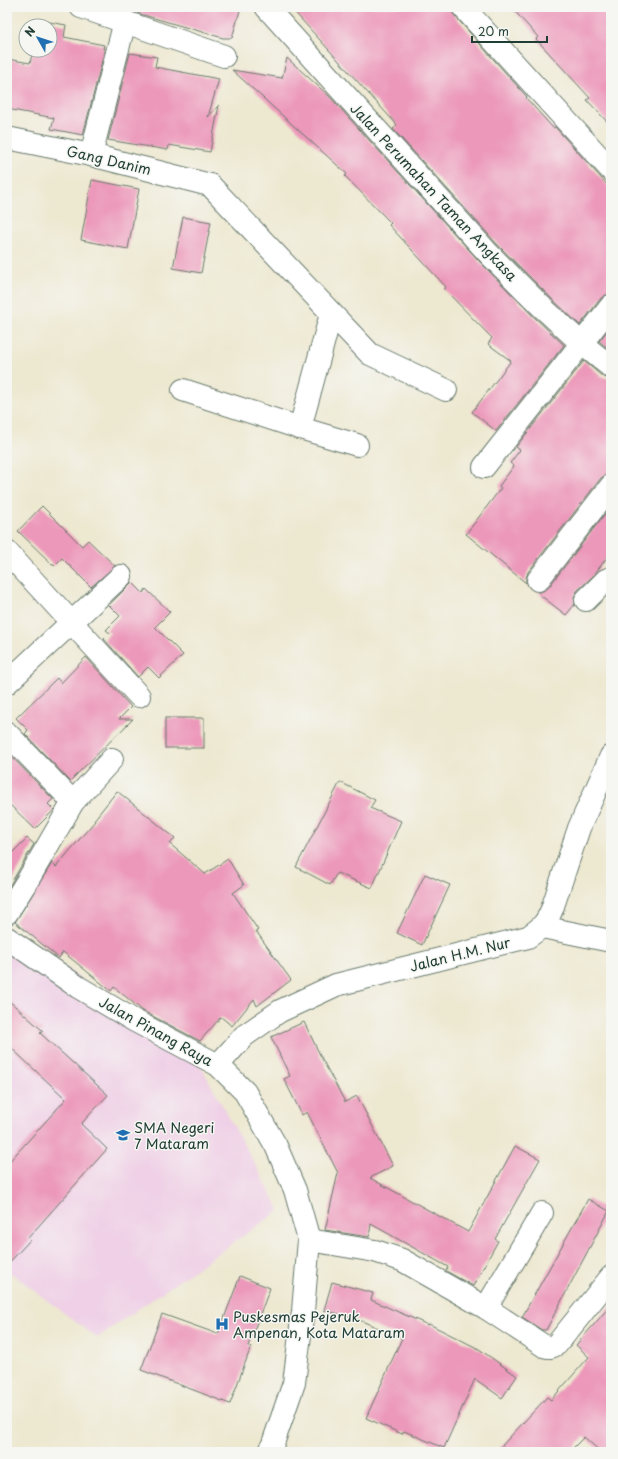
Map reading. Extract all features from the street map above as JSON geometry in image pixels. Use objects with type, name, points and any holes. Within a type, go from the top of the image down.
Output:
[{"type":"street","points":[[81,7],[224,56]]},
{"type":"street","name":"Jalan Perumahan Taman Angkasa","points":[[266,7],[489,254],[543,308],[581,343],[611,367]]},
{"type":"street","points":[[463,7],[611,170]]},
{"type":"street","points":[[91,155],[125,21]]},
{"type":"street","name":"Gang Danim","points":[[7,138],[91,155],[210,185],[331,314]]},
{"type":"street","points":[[484,467],[611,306]]},
{"type":"street","points":[[331,314],[370,354],[446,390]]},
{"type":"street","points":[[300,428],[331,314]]},
{"type":"street","points":[[183,390],[357,445]]},
{"type":"street","points":[[538,580],[611,486]]},
{"type":"street","points":[[7,552],[140,696]]},
{"type":"street","points":[[7,683],[121,576]]},
{"type":"street","points":[[586,600],[606,580],[611,578]]},
{"type":"street","points":[[7,733],[73,802]]},
{"type":"street","points":[[611,756],[579,828],[552,909],[542,928],[611,941]]},
{"type":"street","points":[[7,913],[73,802],[112,760]]},
{"type":"street","name":"Jalan H.M. Nur","points":[[218,1065],[244,1036],[280,1011],[336,985],[528,937],[542,928]]},
{"type":"street","name":"Jalan Pinang Raya","points":[[7,938],[78,988],[218,1065],[245,1092],[276,1146],[295,1190],[309,1240],[304,1310],[294,1383],[270,1452]]},
{"type":"street","points":[[486,1308],[542,1213]]},
{"type":"street","points":[[309,1240],[375,1250],[402,1260],[486,1308],[544,1346],[553,1347],[557,1344],[611,1277]]},
{"type":"shaded area","name":"SMA Negeri 7 Mataram","points":[[7,927],[198,1061],[280,1210],[97,1338],[7,1270]]},
{"type":"building","points":[[136,7],[241,7],[232,38],[223,38],[140,14],[135,12]]},
{"type":"building","points":[[290,7],[449,7],[454,15],[527,97],[526,98],[553,128],[555,127],[611,189],[611,294],[601,298],[580,325],[498,245],[393,129],[397,125]]},
{"type":"building","points":[[511,7],[611,7],[611,126],[587,100],[590,98],[536,39],[538,37]]},
{"type":"building","points":[[58,24],[66,25],[64,37],[104,45],[103,49],[105,49],[83,135],[51,129],[54,118],[7,109],[7,59],[30,63],[31,58],[58,58]]},
{"type":"building","points":[[130,53],[157,57],[155,67],[219,79],[208,117],[219,105],[210,152],[169,145],[168,150],[108,140]]},
{"type":"building","points":[[287,58],[329,96],[480,262],[564,345],[496,431],[472,412],[511,361],[488,344],[492,338],[444,289],[446,287],[389,225],[391,223],[345,176],[347,174],[232,70],[282,78]]},
{"type":"building","points":[[92,180],[139,189],[128,249],[81,240]]},
{"type":"building","points":[[183,217],[211,222],[201,273],[173,268]]},
{"type":"building","points":[[611,326],[611,351],[599,341]]},
{"type":"building","points":[[584,361],[603,377],[611,379],[611,474],[601,478],[528,572],[526,583],[466,534],[501,488],[499,486],[514,466],[510,463],[520,450],[516,447]]},
{"type":"building","points":[[42,506],[82,546],[88,540],[115,566],[91,587],[62,558],[54,566],[18,531]]},
{"type":"building","points":[[611,506],[611,552],[593,576],[577,591],[574,597],[575,604],[566,615],[538,592],[548,588]]},
{"type":"building","points":[[132,582],[143,593],[146,589],[170,612],[155,627],[183,655],[159,678],[148,667],[138,677],[104,639],[110,633],[106,630],[120,616],[109,605]]},
{"type":"building","points":[[86,657],[131,707],[119,719],[133,719],[70,781],[25,734],[28,730],[16,718],[57,678],[61,683]]},
{"type":"building","points":[[165,718],[204,718],[204,748],[165,748]]},
{"type":"building","points":[[7,752],[53,799],[48,804],[54,810],[35,829],[7,802]]},
{"type":"building","points":[[340,782],[375,800],[370,808],[401,821],[372,888],[337,873],[330,885],[296,867]]},
{"type":"building","points":[[117,791],[175,838],[170,844],[205,874],[228,859],[244,885],[233,893],[258,930],[256,931],[291,980],[257,1006],[254,999],[232,1026],[221,1017],[200,1041],[143,1011],[114,987],[111,991],[63,952],[59,958],[15,922],[52,863],[56,867],[95,821],[94,820]]},
{"type":"building","points":[[27,838],[34,844],[7,890],[7,858]]},
{"type":"building","points":[[425,874],[450,885],[422,945],[397,933]]},
{"type":"building","points":[[7,999],[43,1031],[40,1033],[108,1095],[81,1124],[107,1149],[28,1238],[30,1240],[7,1265],[7,1164],[66,1099],[7,1044]]},
{"type":"building","points":[[304,1022],[345,1102],[357,1096],[393,1166],[370,1178],[468,1232],[515,1146],[540,1159],[495,1239],[498,1241],[473,1286],[446,1271],[448,1267],[371,1224],[369,1237],[325,1230],[338,1173],[307,1112],[302,1115],[284,1079],[290,1076],[271,1037]]},
{"type":"building","points":[[588,1199],[609,1211],[546,1330],[542,1330],[522,1317]]},
{"type":"building","points":[[240,1276],[270,1288],[248,1346],[251,1347],[230,1404],[141,1370],[162,1314],[218,1334]]},
{"type":"building","points":[[332,1282],[373,1293],[371,1300],[428,1325],[429,1324],[479,1349],[517,1376],[502,1398],[475,1379],[444,1448],[404,1431],[402,1434],[366,1418],[402,1338],[357,1319],[324,1310]]},
{"type":"building","points":[[611,1305],[611,1452],[601,1452],[584,1437],[569,1452],[496,1452],[547,1397],[551,1400],[589,1357],[576,1345]]},
{"type":"place","name":"SMA Negeri 7 Mataram","points":[[123,1135]]},
{"type":"place","name":"Puskesmas Pejeruk Ampenan, Kota Mataram","points":[[222,1324]]}]
